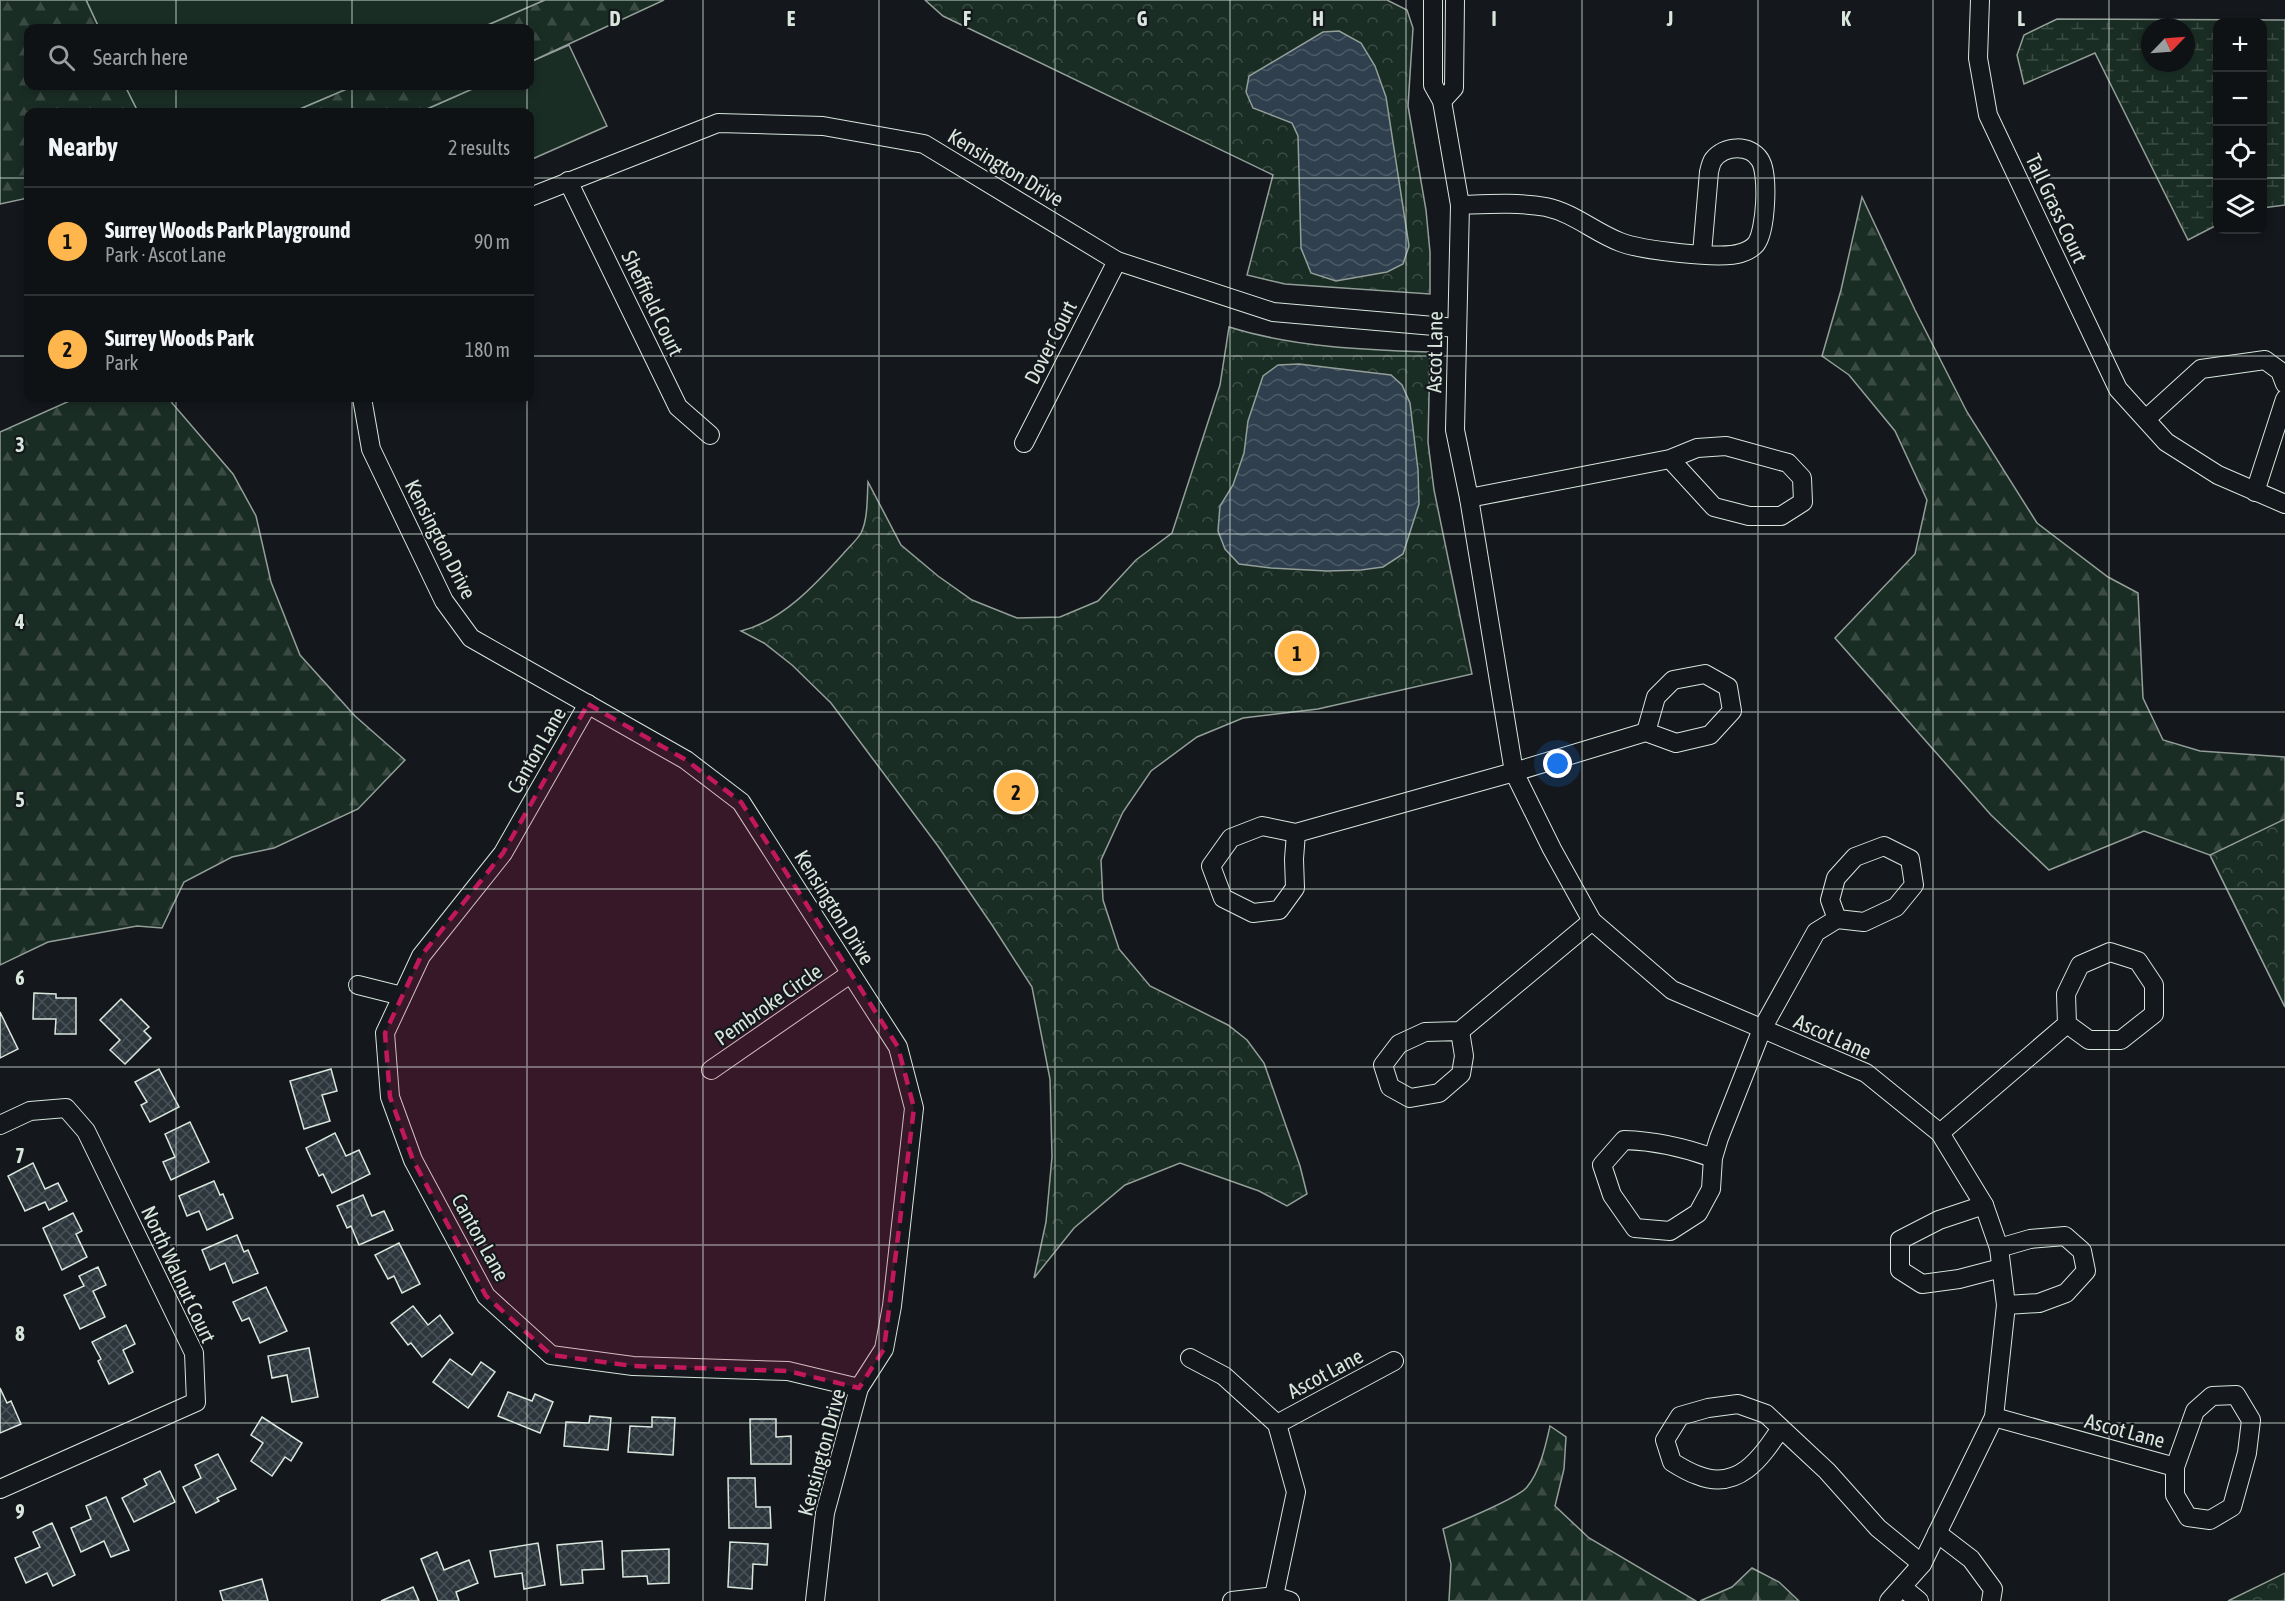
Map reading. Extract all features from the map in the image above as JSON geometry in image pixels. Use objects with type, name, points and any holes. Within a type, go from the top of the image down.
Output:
[{"type":"street","name":"Ascot Lane","points":[[1433,0],[1433,85],[1442,101],[1460,205],[1455,430],[1469,498],[1514,772],[1552,849],[1593,921],[1672,990],[1866,1073],[1940,1133],[1984,1205],[1999,1248],[2006,1305],[1994,1417],[1922,1564],[1889,1601]]},
{"type":"street","points":[[1442,101],[1454,88],[1455,0]]},
{"type":"street","name":"Tall Grass Court","points":[[1980,0],[1977,58],[1988,115],[2118,389],[2166,442],[2218,475],[2285,504]]},
{"type":"street","name":"Kensington Drive","points":[[534,195],[718,123],[823,126],[924,144],[1117,261],[1273,312],[1457,328]]},
{"type":"street","points":[[1460,205],[1521,204],[1547,207],[1573,216],[1619,242],[1664,251],[1734,256],[1749,251],[1757,243],[1761,232],[1766,188],[1765,173],[1759,159],[1750,150],[1736,148],[1722,151],[1712,160],[1702,253]]},
{"type":"street","name":"Sheffield Court","points":[[568,181],[678,407],[710,435]]},
{"type":"street","name":"Dover Court","points":[[1024,443],[1117,261]]},
{"type":"street","points":[[2146,419],[2201,369],[2265,360],[2280,371],[2285,384]]},
{"type":"street","points":[[2255,492],[2285,399]]},
{"type":"street","name":"Kensington Drive","points":[[363,402],[371,449],[444,602],[471,638],[686,760],[741,802],[898,1047],[914,1108],[892,1306],[884,1349],[859,1388],[825,1513],[815,1601]]},
{"type":"street","points":[[1469,498],[1670,459],[1697,448],[1726,446],[1788,463],[1802,478],[1803,502],[1781,516],[1749,516],[1714,507],[1670,459]]},
{"type":"street","points":[[1296,833],[1295,888],[1279,910],[1253,913],[1223,898],[1211,866],[1231,837],[1262,826],[1296,833],[1514,772],[1646,732],[1676,743],[1710,735],[1732,711],[1728,687],[1705,674],[1674,680],[1656,697],[1646,732]]},
{"type":"street","name":"Canton Lane","points":[[588,704],[503,853],[420,956],[385,1033],[390,1097],[413,1160],[486,1296],[551,1355],[633,1366],[788,1371],[859,1388]]},
{"type":"street","points":[[1884,846],[1910,859],[1914,885],[1896,907],[1864,922],[1837,919],[1830,900],[1836,878],[1855,857],[1884,846]]},
{"type":"street","name":"Ascot Lane","points":[[1713,1158],[1651,1140],[1623,1140],[1602,1165],[1612,1195],[1635,1228],[1671,1231],[1698,1213],[1711,1189],[1713,1158],[1719,1138],[1762,1029],[1816,932],[1837,919]]},
{"type":"street","points":[[1460,1031],[1464,1056],[1461,1074],[1439,1093],[1410,1098],[1390,1087],[1383,1065],[1399,1044],[1425,1032],[1460,1031],[1593,921]]},
{"type":"street","points":[[2110,951],[2138,961],[2154,986],[2154,1014],[2121,1040],[2089,1040],[2067,1024],[2066,994],[2080,965],[2110,951]]},
{"type":"street","name":"Pembroke Circle","points":[[711,1070],[850,974]]},
{"type":"street","points":[[358,985],[402,996]]},
{"type":"street","points":[[1940,1133],[2067,1024]]},
{"type":"street","name":"North Walnut Court","points":[[0,1125],[30,1111],[66,1108],[86,1131],[194,1353],[196,1402],[0,1489]]},
{"type":"street","points":[[1984,1205],[1939,1220],[1899,1240],[1900,1270],[1922,1284],[1959,1279],[2001,1268]]},
{"type":"street","points":[[1999,1248],[2030,1239],[2065,1236],[2082,1251],[2085,1271],[2066,1293],[2039,1303],[2006,1305]]},
{"type":"street","points":[[1190,1358],[1224,1376],[1277,1424],[1296,1492],[1282,1598],[1232,1601]]},
{"type":"street","name":"Ascot Lane","points":[[1277,1424],[1394,1361]]},
{"type":"street","name":"Ascot Lane","points":[[2236,1395],[2251,1420],[2247,1454],[2232,1507],[2210,1520],[2188,1517],[2175,1495],[2175,1467],[2195,1411],[2212,1396],[2236,1395]]},
{"type":"street","points":[[1782,1428],[1751,1468],[1723,1481],[1698,1476],[1672,1462],[1665,1440],[1680,1416],[1708,1408],[1738,1404],[1766,1414],[1782,1428],[1827,1471],[1878,1528],[1922,1564]]},
{"type":"street","name":"Ascot Lane","points":[[1994,1417],[2175,1467]]},
{"type":"street","points":[[1937,1533],[1971,1559],[1993,1589],[1991,1601]]},
{"type":"street","points":[[1902,1587],[1919,1601]]},
{"type":"highlighted area","points":[[588,704],[686,760],[741,802],[898,1047],[914,1108],[884,1349],[859,1388],[788,1371],[633,1366],[551,1355],[486,1296],[413,1160],[390,1097],[385,1033],[421,956],[503,853]]},
{"type":"green space","points":[[0,0],[86,0],[97,24],[24,24],[24,90],[127,90],[136,108],[24,108],[24,199],[0,204]]},
{"type":"green space","points":[[86,0],[545,0],[490,24],[97,24]]},
{"type":"green space","points":[[545,0],[664,0],[534,60],[534,24],[490,24]]},
{"type":"green space","points":[[925,0],[1387,0],[1407,10],[1413,28],[1408,106],[1426,210],[1430,252],[1430,294],[1285,284],[1247,275],[1273,175],[943,16]]},
{"type":"green space","points":[[2057,19],[2141,19],[2141,72],[2195,72],[2195,20],[2213,20],[2213,227],[2188,240],[2095,53],[2024,84],[2017,55],[2024,35]]},
{"type":"green space","points":[[2267,20],[2285,20],[2285,205],[2267,207]]},
{"type":"green space","points":[[569,45],[607,126],[534,158],[534,108],[429,108],[470,90],[534,90],[534,60]]},
{"type":"green space","points":[[127,90],[345,90],[302,108],[136,108]]},
{"type":"green space","points":[[345,90],[470,90],[429,108],[302,108]]},
{"type":"green space","points":[[1862,197],[1915,310],[1967,412],[2037,523],[2108,577],[2138,593],[2143,698],[2163,740],[2200,751],[2285,757],[2285,1007],[2210,855],[2144,831],[2049,870],[1991,815],[1835,638],[1915,554],[1927,500],[1895,431],[1849,375],[1822,356],[1841,290]]},
{"type":"green space","points":[[1229,327],[1303,343],[1430,352],[1428,442],[1434,490],[1472,674],[1318,709],[1243,718],[1197,737],[1151,771],[1123,812],[1101,860],[1103,900],[1119,949],[1150,986],[1228,1025],[1247,1040],[1264,1063],[1300,1166],[1307,1194],[1287,1206],[1259,1191],[1180,1163],[1125,1185],[1074,1228],[1034,1278],[1046,1222],[1052,1157],[1050,1079],[1032,987],[938,846],[831,703],[792,665],[764,643],[741,631],[770,619],[797,600],[855,541],[865,521],[868,482],[901,545],[938,576],[972,600],[1017,618],[1060,617],[1098,601],[1136,560],[1172,533],[1220,385]]},
{"type":"green space","points":[[67,402],[172,402],[233,474],[256,516],[271,582],[300,655],[355,716],[405,760],[358,809],[274,848],[232,857],[184,882],[162,928],[137,926],[48,942],[0,965],[0,432]]},
{"type":"green space","points":[[2285,819],[2285,1007],[2210,855]]},
{"type":"green space","points":[[1550,1426],[1566,1437],[1564,1469],[1555,1506],[1589,1538],[1696,1601],[1449,1601],[1451,1564],[1443,1529],[1522,1492],[1532,1481],[1539,1466]]},
{"type":"green space","points":[[1752,1568],[1779,1582],[1799,1601],[1700,1601],[1732,1587]]},
{"type":"green space","points":[[2285,1573],[2285,1601],[2228,1601]]},
{"type":"water","points":[[1339,31],[1361,43],[1375,66],[1386,97],[1409,246],[1403,264],[1387,272],[1336,281],[1311,273],[1301,248],[1298,136],[1292,123],[1253,108],[1246,92],[1249,76],[1323,32]]},
{"type":"water","points":[[1299,364],[1391,375],[1402,385],[1410,403],[1418,470],[1419,504],[1403,554],[1383,567],[1327,571],[1271,568],[1239,564],[1225,549],[1218,531],[1220,506],[1233,485],[1244,453],[1248,421],[1263,376],[1278,365]]},
{"type":"building","points":[[34,993],[56,994],[56,998],[76,998],[76,1034],[55,1034],[56,1019],[33,1019]]},
{"type":"building","points":[[121,999],[149,1027],[144,1031],[151,1038],[125,1064],[110,1050],[120,1040],[100,1020]]},
{"type":"building","points":[[0,1012],[18,1049],[0,1058]]},
{"type":"building","points":[[159,1069],[179,1107],[150,1122],[141,1105],[147,1102],[135,1082]]},
{"type":"building","points":[[331,1069],[337,1091],[322,1095],[330,1121],[304,1129],[290,1081]]},
{"type":"building","points":[[190,1122],[209,1162],[171,1180],[163,1162],[175,1157],[165,1134]]},
{"type":"building","points":[[335,1133],[346,1156],[359,1150],[370,1174],[332,1193],[323,1174],[319,1176],[306,1148]]},
{"type":"building","points":[[33,1163],[45,1189],[58,1183],[67,1201],[49,1210],[45,1202],[25,1211],[8,1176]]},
{"type":"building","points":[[214,1181],[220,1195],[223,1194],[233,1218],[207,1230],[199,1211],[187,1216],[179,1196]]},
{"type":"building","points":[[363,1195],[372,1216],[384,1211],[393,1230],[359,1245],[351,1226],[347,1228],[337,1206]]},
{"type":"building","points":[[73,1213],[82,1231],[76,1234],[87,1257],[62,1270],[43,1228]]},
{"type":"building","points":[[237,1235],[244,1252],[248,1250],[258,1273],[233,1283],[225,1263],[210,1270],[202,1250]]},
{"type":"building","points":[[399,1243],[420,1284],[402,1293],[394,1276],[388,1279],[375,1255]]},
{"type":"building","points":[[98,1267],[106,1285],[93,1291],[105,1317],[80,1329],[64,1295],[84,1286],[79,1276]]},
{"type":"building","points":[[266,1287],[287,1331],[260,1343],[249,1318],[242,1321],[233,1302]]},
{"type":"building","points":[[413,1306],[428,1325],[440,1315],[453,1333],[422,1357],[411,1343],[408,1345],[391,1323]]},
{"type":"building","points":[[126,1325],[135,1344],[123,1350],[133,1372],[109,1384],[98,1361],[101,1359],[92,1342]]},
{"type":"building","points":[[309,1348],[318,1397],[292,1402],[287,1375],[272,1378],[268,1356]]},
{"type":"building","points":[[450,1359],[472,1375],[481,1362],[495,1372],[468,1408],[433,1382]]},
{"type":"building","points":[[0,1388],[7,1403],[11,1401],[21,1424],[0,1433]]},
{"type":"building","points":[[508,1392],[532,1401],[535,1394],[553,1402],[540,1433],[498,1416]]},
{"type":"building","points":[[590,1416],[611,1418],[608,1450],[564,1446],[566,1422],[589,1423]]},
{"type":"building","points":[[262,1417],[302,1443],[291,1461],[285,1457],[272,1476],[251,1461],[263,1443],[251,1435]]},
{"type":"building","points":[[652,1417],[675,1418],[673,1455],[628,1452],[630,1426],[652,1427]]},
{"type":"building","points":[[750,1419],[776,1419],[776,1437],[791,1436],[791,1464],[751,1464]]},
{"type":"building","points":[[218,1454],[236,1489],[217,1498],[219,1501],[196,1513],[183,1487],[201,1478],[195,1465]]},
{"type":"building","points":[[160,1471],[175,1502],[134,1522],[122,1498],[147,1485],[144,1479]]},
{"type":"building","points":[[728,1478],[755,1478],[756,1507],[770,1507],[771,1528],[729,1528]]},
{"type":"building","points":[[106,1497],[129,1550],[111,1557],[104,1541],[81,1552],[71,1528],[91,1519],[86,1506]]},
{"type":"building","points":[[52,1523],[75,1575],[53,1586],[47,1573],[26,1583],[15,1558],[40,1547],[33,1532]]},
{"type":"building","points":[[602,1541],[604,1569],[582,1570],[583,1583],[561,1585],[557,1545]]},
{"type":"building","points":[[730,1542],[768,1544],[767,1565],[753,1564],[752,1589],[728,1587]]},
{"type":"building","points":[[538,1543],[545,1585],[524,1589],[522,1573],[495,1577],[490,1551]]},
{"type":"building","points":[[669,1549],[669,1583],[648,1584],[647,1576],[623,1577],[622,1551]]},
{"type":"building","points":[[437,1552],[444,1570],[469,1560],[478,1583],[456,1592],[459,1601],[438,1601],[421,1559]]},
{"type":"building","points":[[262,1579],[268,1601],[223,1601],[220,1591]]},
{"type":"building","points":[[413,1587],[419,1601],[381,1601]]},
{"type":"place","name":"Surrey Woods Park Playground","points":[[1297,653]]},
{"type":"place","name":"Surrey Woods Park","points":[[1016,792]]}]
